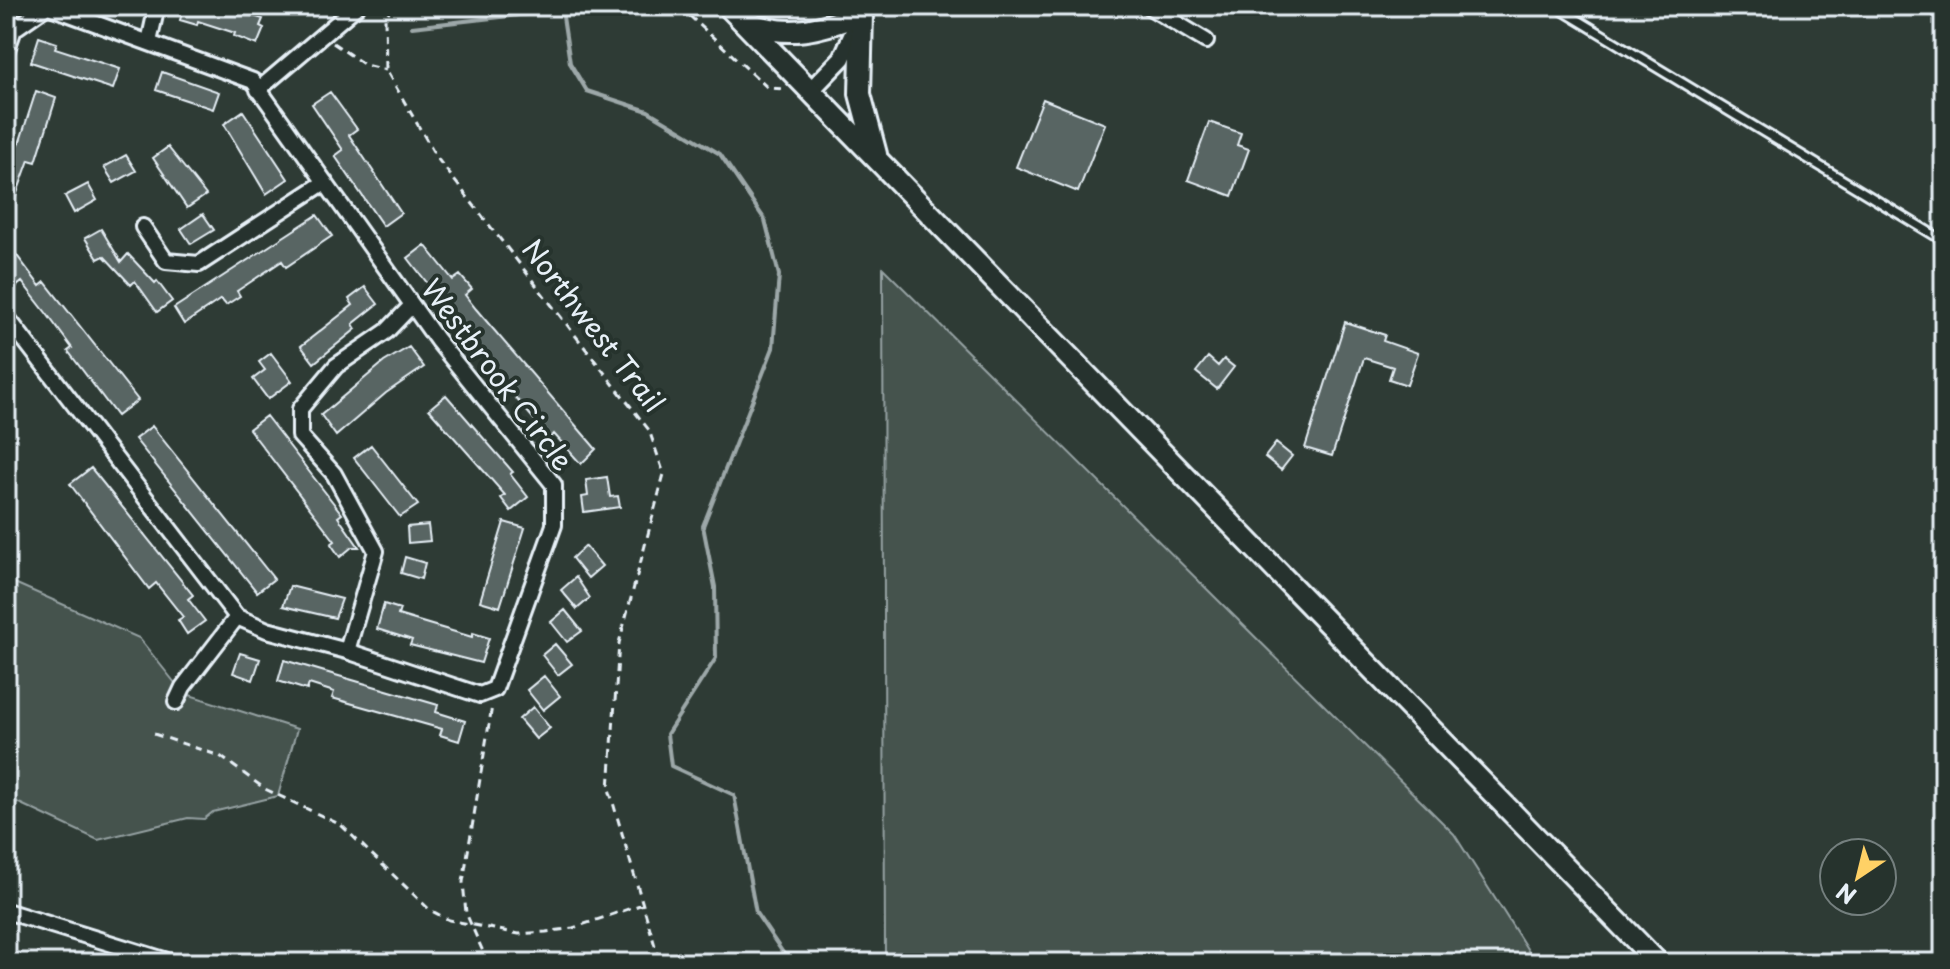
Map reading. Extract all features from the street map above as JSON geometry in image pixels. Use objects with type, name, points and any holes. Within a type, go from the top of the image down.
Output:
[{"type":"main road","points":[[734,12],[760,28],[796,33],[817,30],[864,10],[860,94],[877,158]]},
{"type":"main road","points":[[734,12],[1658,963]]},
{"type":"street","name":"Westbrook Circle","points":[[6,52],[14,29],[48,6],[253,81],[412,305],[554,485],[554,525],[495,689]]},
{"type":"street","points":[[149,42],[157,6]]},
{"type":"street","points":[[258,90],[357,6]]},
{"type":"street","points":[[1148,6],[1206,41]]},
{"type":"street","points":[[811,90],[842,58],[864,10]]},
{"type":"street","points":[[143,227],[166,261],[199,264],[325,182]]},
{"type":"street","points":[[347,651],[376,551],[334,474],[300,436],[300,409],[336,366],[387,331],[412,305]]},
{"type":"street","points":[[6,316],[237,617],[267,630],[347,651],[480,695],[495,689]]},
{"type":"street","points":[[176,702],[183,687],[237,617]]},
{"type":"street","points":[[6,911],[174,963]]},
{"type":"lane","points":[[1555,6],[1944,241]]},
{"type":"path","name":"Northwest Trail","points":[[392,6],[385,18],[386,70],[437,158],[649,430],[664,474],[619,643],[609,789],[660,963]]},
{"type":"path","points":[[679,6],[768,88]]},
{"type":"path","points":[[322,35],[365,65],[386,70]]},
{"type":"path","points":[[488,963],[471,927],[463,899],[463,882],[495,689]]},
{"type":"path","points":[[154,734],[220,756],[265,789],[341,825],[430,910],[471,927],[519,934],[546,932],[573,928],[643,904]]},
{"type":"shaded area","points":[[883,268],[1454,834],[1536,963],[885,963]]},
{"type":"shaded area","points":[[10,581],[139,638],[183,693],[297,729],[278,796],[213,812],[204,819],[188,818],[98,840],[6,797],[6,590]]},
{"type":"building","points":[[184,6],[222,6],[263,19],[260,26],[264,28],[257,45],[234,36],[235,33],[198,21],[197,25],[180,20]]},
{"type":"building","points":[[39,37],[57,43],[55,48],[120,69],[113,89],[31,62]]},
{"type":"building","points":[[162,72],[219,92],[213,109],[156,90]]},
{"type":"building","points":[[36,91],[56,98],[36,162],[29,160],[6,224],[6,163],[12,142],[19,144]]},
{"type":"building","points":[[330,92],[357,129],[349,135],[401,213],[383,226],[335,156],[343,150],[312,104]]},
{"type":"building","points":[[1043,99],[1105,124],[1078,192],[1016,167]]},
{"type":"building","points":[[243,111],[288,179],[266,194],[224,124]]},
{"type":"building","points":[[1209,122],[1241,133],[1237,145],[1249,149],[1232,196],[1188,180]]},
{"type":"building","points":[[168,147],[206,195],[187,208],[153,158]]},
{"type":"building","points":[[126,155],[136,171],[114,183],[104,167]]},
{"type":"building","points":[[88,184],[97,200],[74,213],[65,196]]},
{"type":"building","points":[[203,214],[214,230],[191,244],[181,229]]},
{"type":"building","points":[[317,215],[332,236],[286,267],[282,261],[237,291],[240,296],[226,305],[221,299],[184,324],[174,308]]},
{"type":"building","points":[[101,229],[121,262],[128,254],[155,283],[157,281],[172,301],[157,312],[135,281],[131,285],[104,256],[98,259],[85,238]]},
{"type":"building","points":[[6,241],[40,286],[45,282],[138,400],[117,416],[68,351],[72,348],[47,314],[22,282],[17,286],[6,272]]},
{"type":"building","points":[[425,245],[453,280],[460,275],[472,289],[465,295],[596,449],[581,464],[554,434],[550,438],[514,396],[408,258]]},
{"type":"building","points":[[365,287],[378,304],[353,324],[356,329],[314,363],[301,346],[353,305],[349,299]]},
{"type":"building","points":[[1345,322],[1385,335],[1383,341],[1418,353],[1407,385],[1389,379],[1393,367],[1364,358],[1332,456],[1305,448]]},
{"type":"building","points":[[409,347],[424,367],[386,393],[336,436],[321,415],[384,362]]},
{"type":"building","points":[[271,353],[292,381],[268,399],[253,379],[265,370],[259,362]]},
{"type":"building","points":[[1208,357],[1218,366],[1224,359],[1234,367],[1217,389],[1196,372]]},
{"type":"building","points":[[446,395],[513,472],[510,474],[528,497],[511,511],[501,498],[505,495],[429,409]]},
{"type":"building","points":[[266,416],[342,514],[338,517],[359,547],[352,547],[340,557],[331,544],[335,541],[249,429]]},
{"type":"building","points":[[152,426],[274,579],[257,592],[135,439]]},
{"type":"building","points":[[1276,443],[1292,456],[1281,470],[1265,457]]},
{"type":"building","points":[[371,445],[418,505],[400,517],[354,458]]},
{"type":"building","points":[[91,468],[193,595],[188,599],[205,621],[187,634],[178,620],[183,617],[156,583],[149,589],[70,484]]},
{"type":"building","points":[[607,477],[610,497],[618,496],[620,507],[584,512],[582,497],[588,496],[586,480]]},
{"type":"building","points":[[504,522],[525,528],[500,607],[480,601]]},
{"type":"building","points":[[428,525],[430,541],[408,543],[407,527]]},
{"type":"building","points":[[585,546],[602,566],[588,578],[572,558]]},
{"type":"building","points":[[405,557],[425,563],[421,579],[401,573]]},
{"type":"building","points":[[576,577],[590,598],[577,609],[561,590]]},
{"type":"building","points":[[290,586],[342,599],[335,618],[283,606]]},
{"type":"building","points":[[384,604],[400,609],[398,615],[472,637],[473,633],[489,638],[481,663],[410,645],[412,640],[377,629]]},
{"type":"building","points":[[565,610],[582,631],[567,642],[551,622]]},
{"type":"building","points":[[555,644],[572,664],[558,675],[542,655]]},
{"type":"building","points":[[240,653],[260,659],[253,680],[233,673]]},
{"type":"building","points":[[284,660],[438,705],[436,712],[465,721],[459,741],[440,735],[442,729],[332,698],[334,692],[309,684],[307,690],[278,681]]},
{"type":"building","points":[[544,676],[560,696],[543,710],[527,690]]},
{"type":"building","points":[[533,707],[550,728],[536,739],[519,719]]},
{"type":"waterway","points":[[412,27],[562,10],[570,63],[587,91],[648,111],[720,154],[765,220],[779,275],[773,348],[703,526],[715,587],[716,658],[667,734],[671,766],[734,795],[756,913],[790,963]]}]
